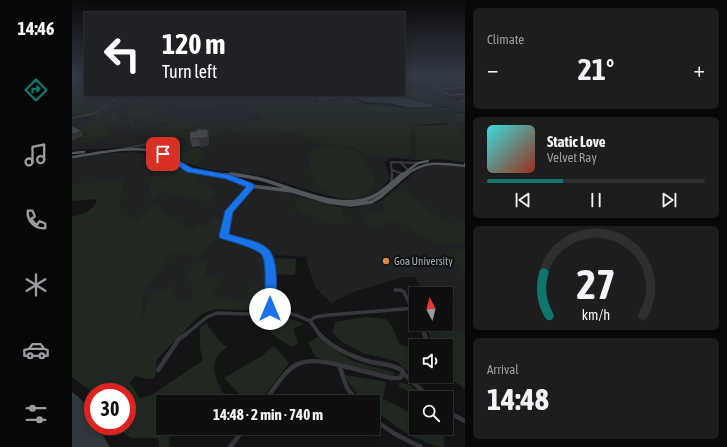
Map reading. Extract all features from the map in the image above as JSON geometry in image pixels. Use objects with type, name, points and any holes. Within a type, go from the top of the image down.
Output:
[{"type":"main road","points":[[72,155],[119,149],[157,150],[165,152],[182,164],[197,170],[252,177],[329,200],[350,202],[369,199],[427,163],[465,165]]},
{"type":"main road","points":[[72,155],[140,150],[156,152],[168,156],[190,170],[228,177],[253,186],[292,191],[328,202],[351,205],[371,202],[380,198],[403,174],[418,163],[440,161],[465,165]]},
{"type":"main road","points":[[253,186],[259,186]]},
{"type":"street","points":[[72,118],[96,113],[119,97]]},
{"type":"street","points":[[461,101],[465,100]]},
{"type":"street","points":[[119,149],[166,140],[170,144],[173,157]]},
{"type":"street","points":[[399,161],[408,170]]},
{"type":"street","points":[[393,184],[391,162],[399,161],[418,163]]},
{"type":"street","points":[[391,169],[403,174]]},
{"type":"street","points":[[246,183],[249,178],[252,177]]},
{"type":"street","points":[[259,186],[263,184],[263,180]]},
{"type":"street","points":[[253,186],[229,211],[224,236],[258,248],[264,251],[268,256],[270,264],[270,309]]},
{"type":"street","points":[[395,290],[401,290],[404,292],[409,300]]},
{"type":"street","points":[[158,370],[179,339],[207,317],[217,313],[246,314],[270,309],[296,315],[310,321],[313,328],[345,353],[373,362],[396,366],[402,370],[403,373],[422,391]]},
{"type":"street","points":[[310,321],[315,317],[329,315],[409,309]]},
{"type":"street","points":[[269,395],[290,368],[297,363],[307,360],[314,360],[391,378],[400,378],[403,373]]},
{"type":"street","points":[[339,366],[347,388],[352,395]]},
{"type":"street","points":[[453,414],[465,420]]},
{"type":"street","points":[[380,423],[395,434],[421,447]]},
{"type":"street","points":[[230,447],[239,435]]},
{"type":"shaded area","points":[[72,97],[118,97],[100,110],[91,114],[72,117]]},
{"type":"shaded area","points":[[121,97],[278,97],[382,124],[437,125],[453,122],[465,123],[465,162],[440,159],[416,160],[393,158],[387,160],[385,163],[389,177],[388,181],[381,189],[368,197],[350,200],[342,199],[317,193],[263,176],[206,169],[183,162],[176,155],[171,142],[167,140],[159,140],[139,146],[72,150],[72,118],[100,113]]},
{"type":"shaded area","points":[[157,97],[154,102],[173,102],[175,104],[163,103],[150,106],[152,109],[165,107],[162,111],[150,115],[151,116],[132,117],[126,115],[125,110],[135,109],[144,104],[144,102],[134,98]]},
{"type":"shaded area","points":[[169,97],[201,97],[197,99],[218,104],[211,108],[180,108],[176,100],[188,100],[188,97],[173,99]]},
{"type":"shaded area","points":[[256,97],[319,97],[313,101],[315,102],[341,97],[351,98],[366,104],[414,109],[434,108],[465,114],[465,123],[453,123],[462,129],[465,141],[465,162],[440,159],[416,160],[415,126],[437,126],[451,123],[413,125],[410,134],[412,155],[396,157],[370,155],[355,147],[342,146],[359,153],[375,181],[372,189],[366,194],[358,197],[340,198],[324,191],[318,186],[307,157],[318,148],[340,145],[315,143],[296,132],[255,135],[232,133],[229,127],[262,120],[262,113],[253,111]]},
{"type":"shaded area","points":[[321,97],[340,97],[320,101],[318,98]]},
{"type":"shaded area","points":[[352,97],[401,97],[433,105],[433,107],[411,108],[388,103],[367,102]]},
{"type":"shaded area","points":[[406,97],[451,97],[459,101],[465,101],[465,111]]},
{"type":"shaded area","points":[[121,98],[128,98],[99,119],[88,120]]},
{"type":"shaded area","points":[[117,111],[118,118],[124,121],[132,119],[138,127],[154,116],[157,118],[168,115],[172,119],[169,122],[147,123],[138,130],[132,129],[128,122],[120,124],[120,127],[111,129],[102,122],[103,119],[111,112]]},
{"type":"shaded area","points":[[175,119],[178,120],[179,124],[190,123],[192,120],[201,120],[198,126],[222,127],[228,133],[212,138],[207,134],[185,136],[174,141],[163,137],[155,137]]},
{"type":"shaded area","points":[[99,121],[110,131],[109,136],[91,142],[78,142],[88,134],[82,128],[72,129],[72,126]]},
{"type":"shaded area","points":[[165,141],[169,145],[171,155],[162,150],[136,148],[157,142]]},
{"type":"shaded area","points":[[189,149],[204,151],[205,155],[195,166],[183,162],[175,152],[187,152]]},
{"type":"shaded area","name":"Goa University","points":[[133,152],[159,156],[179,168],[197,174],[231,180],[245,186],[286,192],[337,206],[350,208],[379,202],[414,173],[425,166],[446,164],[465,167],[465,366],[453,347],[453,339],[448,339],[443,331],[453,331],[453,287],[420,287],[415,277],[404,277],[350,293],[331,303],[316,288],[307,263],[307,257],[275,255],[275,304],[244,310],[215,309],[201,314],[157,359],[138,328],[97,199],[72,201],[72,159],[98,154]]},
{"type":"shaded area","points":[[157,155],[168,159],[187,171],[199,175],[195,180],[196,183],[212,186],[215,194],[208,202],[166,192],[160,193],[152,201],[149,188]]},
{"type":"shaded area","points":[[123,180],[119,206],[120,214],[138,220],[154,204],[167,217],[192,230],[197,224],[206,226],[214,216],[226,221],[223,229],[199,256],[185,253],[172,254],[145,289],[139,325],[151,293],[171,287],[175,292],[176,303],[191,301],[193,283],[185,279],[192,268],[201,260],[206,263],[205,275],[218,277],[221,280],[212,296],[238,300],[247,298],[248,290],[262,283],[259,258],[264,258],[267,260],[266,306],[244,310],[215,309],[201,314],[157,359],[155,378],[146,379],[135,376],[130,383],[84,383],[84,386],[72,377],[72,216],[91,209],[96,203],[97,199],[72,201],[72,185]]},
{"type":"shaded area","points":[[399,189],[407,193],[440,218],[456,226],[460,222],[465,221],[465,236],[462,242],[445,243],[432,241],[394,221],[389,220],[379,227],[376,227],[363,221],[364,215],[383,214],[386,207],[381,202]]},
{"type":"shaded area","points":[[299,197],[342,208],[345,219],[343,224],[322,223],[317,217],[303,214],[295,209]]},
{"type":"shaded area","points":[[465,248],[465,276],[452,254]]},
{"type":"shaded area","points":[[274,258],[296,259],[295,275],[275,274]]},
{"type":"shaded area","points":[[267,313],[283,316],[304,324],[293,329],[298,343],[292,347],[272,334]]},
{"type":"shaded area","points":[[366,317],[386,319],[392,327],[400,344],[409,347],[409,372],[396,361],[363,353],[342,342],[332,332],[335,322]]},
{"type":"shaded area","points":[[206,323],[220,342],[227,347],[217,357],[214,370],[217,381],[224,395],[156,395],[156,435],[173,435],[170,437],[169,447],[159,447],[158,438],[131,438],[126,435],[136,435],[136,392],[140,398],[152,395],[203,360],[200,348],[200,328]]},
{"type":"shaded area","points":[[457,331],[465,337],[465,390],[454,381],[453,339],[431,339],[428,332]]},
{"type":"shaded area","points":[[318,337],[352,361],[394,372],[395,375],[391,376],[348,367],[316,357],[308,343]]},
{"type":"shaded area","points":[[274,346],[289,363],[264,395],[240,395],[224,378],[260,357]]},
{"type":"shaded area","points":[[345,375],[386,382],[383,399],[409,412],[409,434],[380,414],[380,395],[358,395]]},
{"type":"shaded area","points":[[399,382],[410,385],[417,391],[409,392],[399,387]]},
{"type":"shaded area","points":[[72,392],[84,403],[84,435],[103,435],[110,447],[72,447]]},
{"type":"shaded area","points":[[411,435],[445,435],[444,447],[426,443]]},
{"type":"building","points":[[72,126],[81,131],[72,134]]},
{"type":"building","points":[[197,129],[208,130],[208,137],[190,139],[190,132],[197,131]]},
{"type":"waterway","points":[[433,107],[465,112]]},
{"type":"place","name":"Goa University","points":[[386,261]]},
{"type":"route","points":[[163,154],[190,170],[236,179],[251,186],[229,211],[224,236],[258,248],[264,251],[268,256],[270,260],[270,309]]}]
